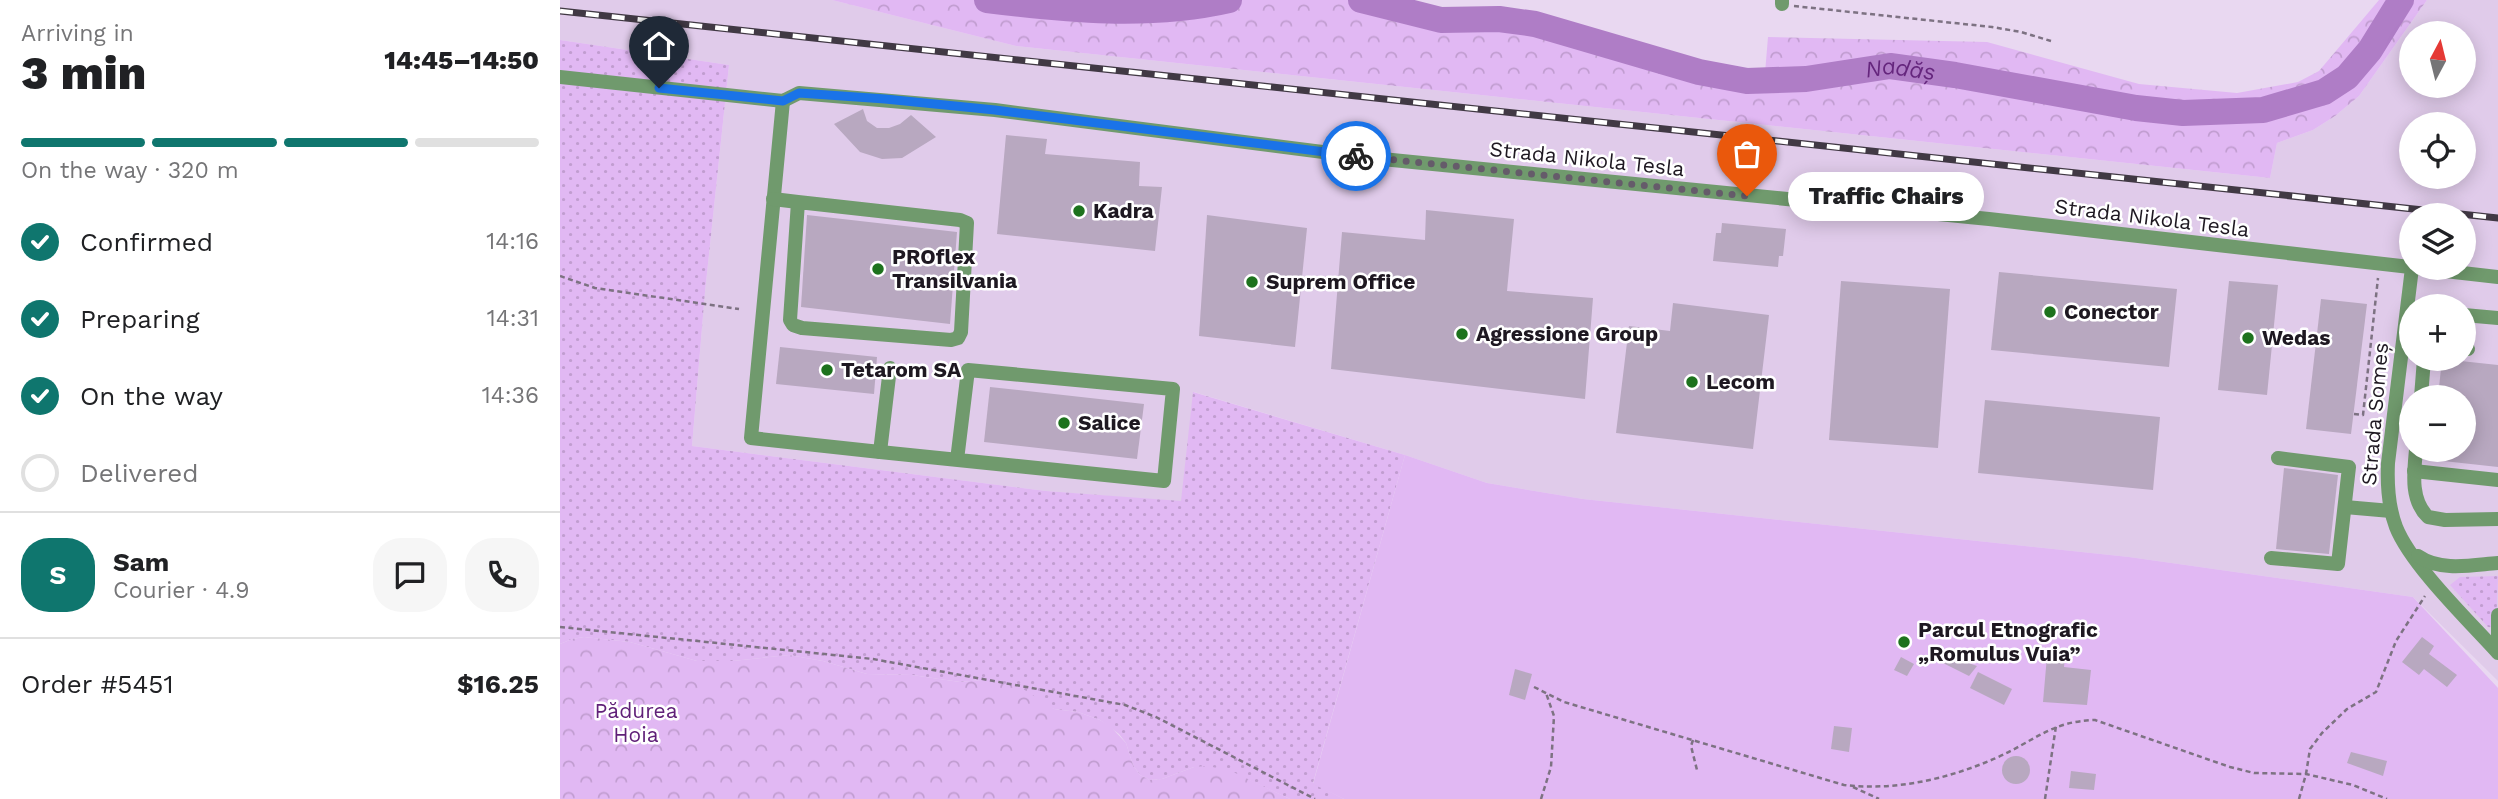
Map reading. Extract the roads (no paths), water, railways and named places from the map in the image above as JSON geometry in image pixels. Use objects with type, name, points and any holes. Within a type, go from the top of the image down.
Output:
[{"type":"street","name":"Strada Nikola Tesla","points":[[560,77],[783,101],[799,93],[982,109],[1362,157],[1989,219],[2399,267]]},
{"type":"street","points":[[783,101],[751,438],[880,452],[957,460],[1164,481],[1173,388],[968,370],[957,460]]},
{"type":"street","points":[[773,199],[960,219],[967,223],[961,332],[958,338],[951,341],[793,325],[790,320],[798,202]]},
{"type":"street","name":"Strada Nikola Tesla","points":[[2476,275],[2498,277]]},
{"type":"street","name":"Strada Someș","points":[[2411,280],[2388,463],[2387,484],[2391,511],[2397,529],[2411,551],[2498,653]]},
{"type":"street","points":[[2476,315],[2498,318]]},
{"type":"street","points":[[880,452],[890,368]]},
{"type":"street","points":[[2271,558],[2338,564],[2349,467],[2278,458]]},
{"type":"street","points":[[2415,462],[2418,500],[2420,508],[2428,517],[2445,520],[2498,519]]},
{"type":"street","points":[[2414,471],[2498,480]]},
{"type":"street","points":[[2345,507],[2391,511]]},
{"type":"street","points":[[2411,551],[2434,564],[2446,566],[2498,564]]},
{"type":"street","points":[[2498,615],[2498,642]]},
{"type":"waterway","name":"Nadăș","points":[[987,0],[1047,7],[1139,11],[1199,6],[1229,0]]},
{"type":"waterway","points":[[1085,0],[1099,9]]},
{"type":"waterway","name":"Nadăș","points":[[1361,0],[1441,20],[1499,19],[1535,24],[1699,72],[1747,81],[1806,79],[1890,66],[2136,108],[2183,113],[2263,110],[2324,92],[2347,77],[2370,50],[2401,0]]},
{"type":"railway","points":[[560,11],[2498,218]]},
{"type":"place","name":"Traffic Chairs","points":[[1747,196]]},
{"type":"place","name":"Kadra","points":[[1079,211]]},
{"type":"place","name":"PROflex Transilvania","points":[[878,269]]},
{"type":"place","name":"Suprem Office","points":[[1252,282]]},
{"type":"place","name":"Conector","points":[[2050,312]]},
{"type":"place","name":"Agressione Group","points":[[1462,334]]},
{"type":"place","name":"Wedas","points":[[2248,338]]},
{"type":"place","name":"Tetarom SA","points":[[827,370]]},
{"type":"place","name":"Lecom","points":[[1692,382]]},
{"type":"place","name":"Salice","points":[[1064,423]]},
{"type":"place","name":"Parcul Etnografic „Romulus Vuia”","points":[[1904,642]]},
{"type":"park label","name":"Pădurea Hoia","points":[[636,723]]}]
